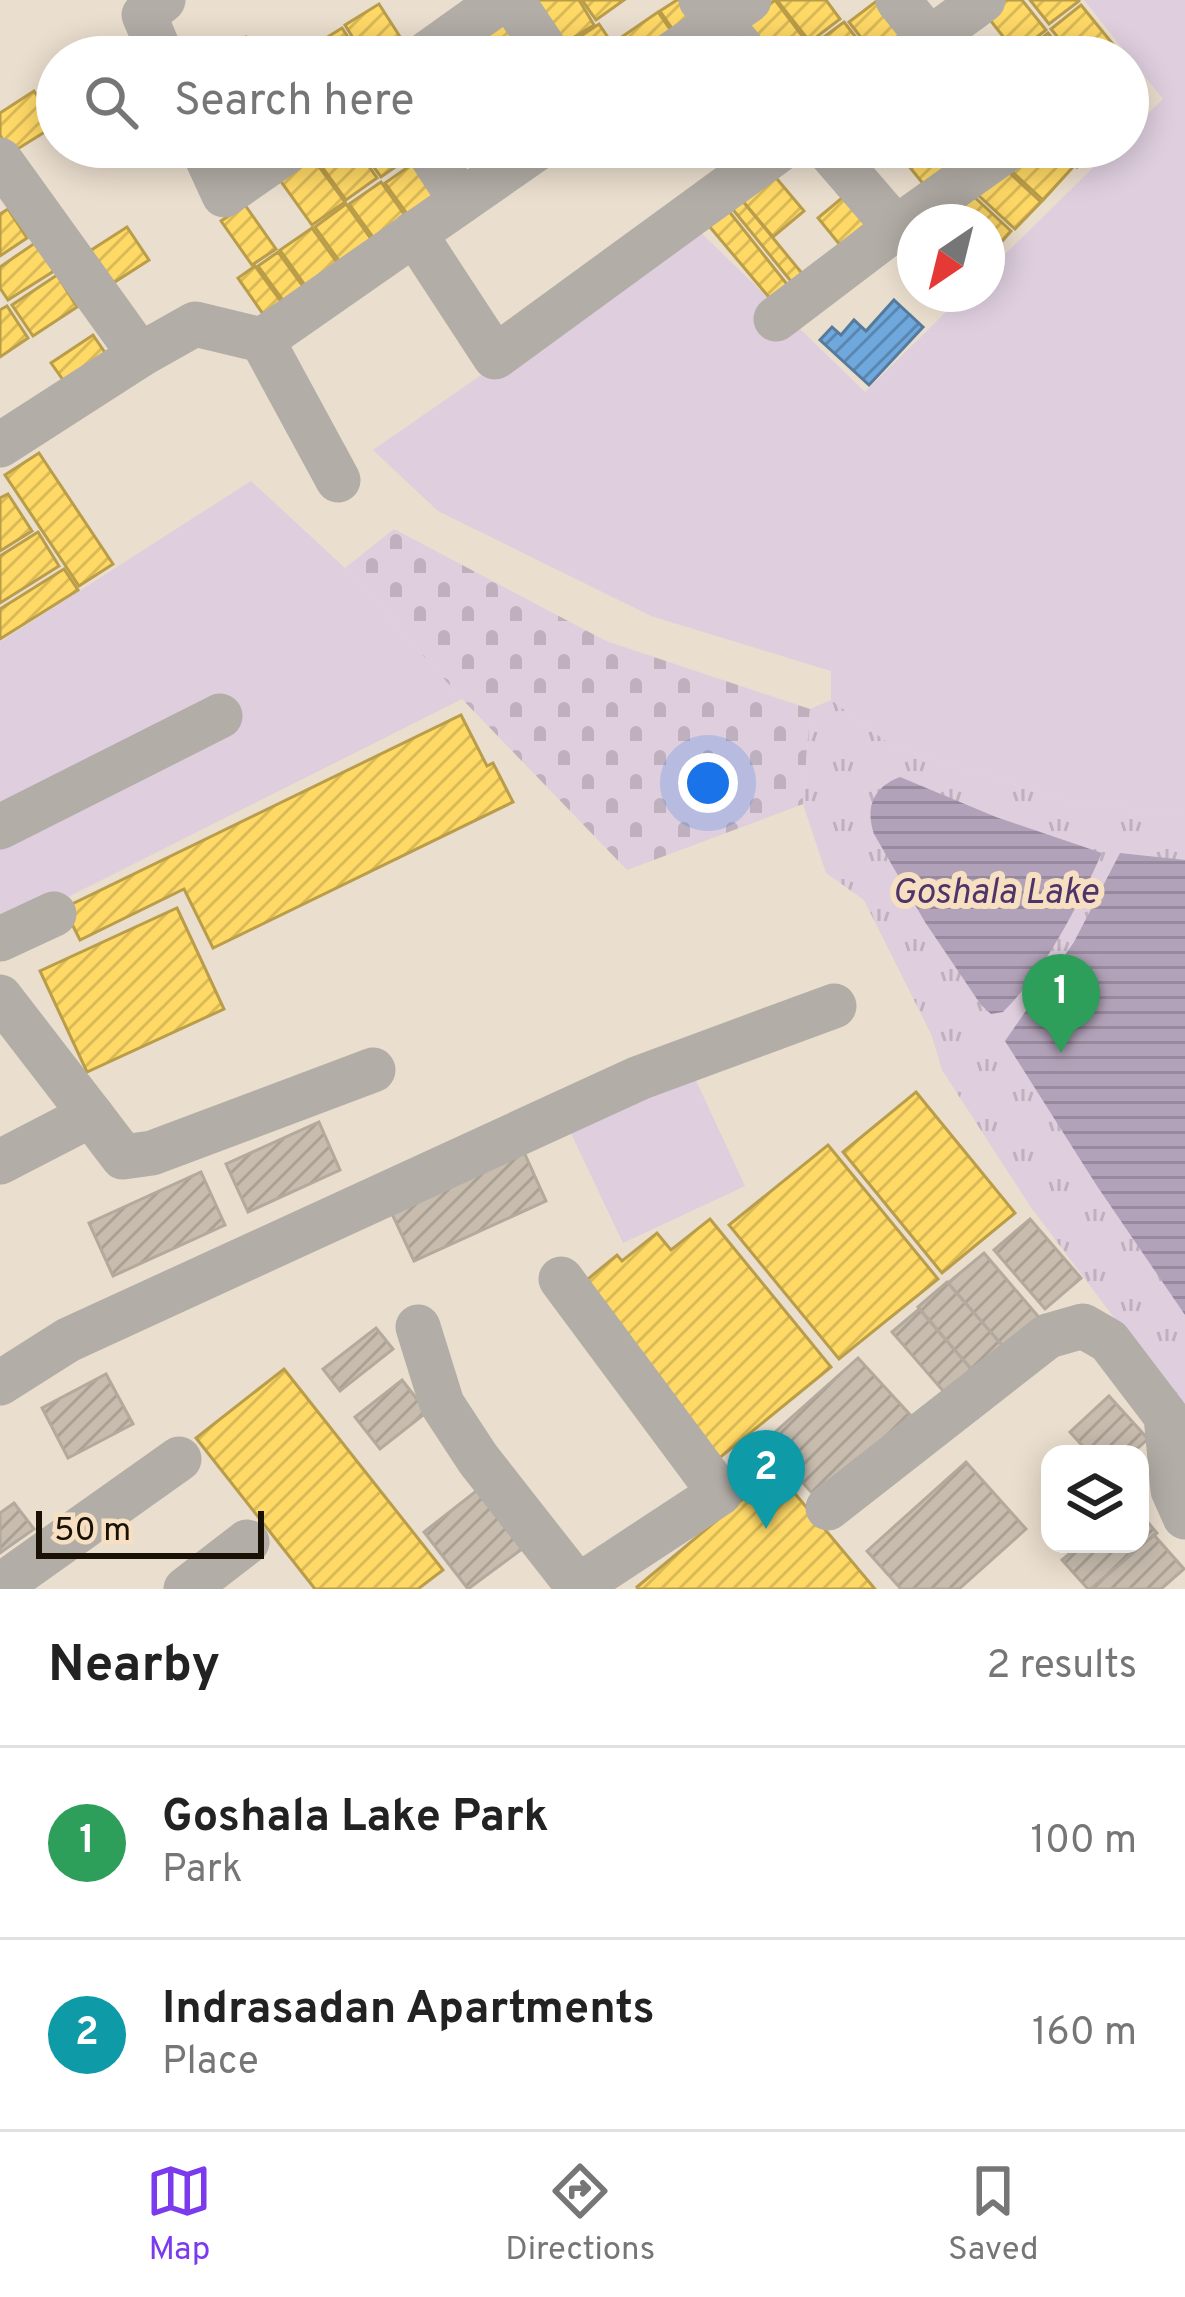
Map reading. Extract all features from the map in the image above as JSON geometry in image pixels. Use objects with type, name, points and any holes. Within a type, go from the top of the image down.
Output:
[{"type":"street","points":[[152,36],[143,15],[164,0]]},
{"type":"street","points":[[451,36],[502,0]]},
{"type":"street","points":[[512,0],[536,36]]},
{"type":"street","points":[[898,0],[918,36]]},
{"type":"street","points":[[943,36],[983,0]]},
{"type":"street","points":[[691,36],[723,7],[738,36]]},
{"type":"street","points":[[0,160],[140,355]]},
{"type":"street","points":[[212,168],[224,195],[263,168]]},
{"type":"street","points":[[440,168],[461,201]]},
{"type":"street","points":[[262,340],[508,168]]},
{"type":"street","points":[[414,233],[495,357],[754,168]]},
{"type":"street","points":[[844,168],[896,228]]},
{"type":"street","points":[[776,319],[980,168]]},
{"type":"street","points":[[1,442],[195,324],[262,340],[338,480]]},
{"type":"street","points":[[0,827],[220,716]]},
{"type":"street","points":[[0,939],[54,914]]},
{"type":"street","points":[[0,997],[42,1027],[91,1115],[123,1156],[152,1153],[374,1070]]},
{"type":"street","points":[[0,1383],[68,1340],[540,1122],[639,1078],[834,1006]]},
{"type":"street","points":[[0,1162],[91,1115]]},
{"type":"street","points":[[418,1327],[442,1404],[577,1588],[720,1493],[561,1279]]},
{"type":"street","points":[[828,1508],[1048,1336],[1083,1326],[1109,1341],[1166,1416],[1173,1490],[1185,1517]]},
{"type":"street","points":[[0,1586],[179,1459]]},
{"type":"street","points":[[185,1589],[247,1542]]},
{"type":"green space","points":[[1084,0],[1185,0],[1185,816],[1060,799],[891,745],[831,700],[831,671],[651,616],[438,511],[373,450],[695,227],[865,392],[946,312],[1005,312],[1005,254],[1093,168],[1149,168],[1149,113],[1163,99],[1149,81],[1149,36],[1113,36]]},
{"type":"green space","points":[[251,481],[345,568],[462,699],[0,931],[0,642]]},
{"type":"green space","points":[[394,529],[606,641],[810,709],[803,804],[627,870],[462,699],[345,568]]},
{"type":"green space","points":[[831,700],[891,745],[1060,799],[1185,816],[1185,1412],[1030,1206],[942,1070],[932,1036],[864,900],[826,873],[803,804],[810,709]]},
{"type":"green space","points":[[691,1070],[745,1186],[623,1243],[568,1127]]},
{"type":"water","name":"Goshala Lake","points":[[900,777],[996,817],[1102,853],[1047,957],[1003,1012],[991,1014],[981,1005],[874,834],[873,800],[883,786]]},
{"type":"water","name":"Goshala Lake","points":[[1120,853],[1185,860],[1185,1315],[1005,1041],[1074,942]]},
{"type":"building: Homes","points":[[536,0],[579,0],[594,25],[576,36],[555,36]]},
{"type":"building: Homes","points":[[582,0],[624,0],[596,20]]},
{"type":"building: Homes","points":[[677,0],[692,0],[705,18],[677,36],[660,11]]},
{"type":"building: Homes","points":[[775,0],[802,36],[753,36],[744,24]]},
{"type":"building: Homes","points":[[777,0],[826,0],[840,19],[818,36],[805,36]]},
{"type":"building: Homes","points":[[878,0],[911,34],[860,36],[849,22]]},
{"type":"building: Homes","points":[[997,0],[1022,0],[1046,30],[1038,36],[1003,36],[983,11]]},
{"type":"building: Homes","points":[[1030,0],[1079,0],[1079,1],[1049,24]]},
{"type":"building: Homes","points":[[379,4],[400,36],[352,36],[345,25]]},
{"type":"building: Homes","points":[[1081,5],[1106,36],[1057,36],[1051,29]]},
{"type":"building: Homes","points":[[658,12],[675,36],[623,36]]},
{"type":"building: Homes","points":[[507,20],[518,36],[482,36]]},
{"type":"building: Homes","points":[[844,22],[855,36],[825,36]]},
{"type":"building: Homes","points":[[599,24],[607,36],[581,36]]},
{"type":"building: Homes","points":[[34,91],[36,137],[11,153],[0,135],[0,113]]},
{"type":"building: Homes","points":[[297,168],[320,168],[345,202],[312,225],[280,180]]},
{"type":"building: Homes","points":[[323,168],[370,168],[377,178],[346,200]]},
{"type":"building: Homes","points":[[407,168],[424,168],[445,199],[413,222],[385,183]]},
{"type":"building: Homes","points":[[768,168],[804,211],[773,237],[736,193]]},
{"type":"building: Homes","points":[[910,168],[959,168],[929,191]]},
{"type":"building: Homes","points":[[1000,168],[1041,202],[1015,229],[1005,220],[1005,204],[988,204],[977,194]]},
{"type":"building: Homes","points":[[1008,168],[1072,168],[1043,200]]},
{"type":"building: Homes","points":[[381,182],[411,224],[380,247],[349,204]]},
{"type":"building: Homes","points":[[736,193],[805,277],[794,285],[726,201]]},
{"type":"building: Homes","points":[[970,193],[982,204],[960,204]]},
{"type":"building: Homes","points":[[843,197],[866,224],[840,245],[818,218]]},
{"type":"building: Homes","points":[[346,204],[376,246],[345,269],[315,227]]},
{"type":"building: Homes","points":[[245,205],[276,249],[252,265],[221,221]]},
{"type":"building: Homes","points":[[724,205],[790,288],[773,302],[704,220]]},
{"type":"building: Homes","points":[[8,209],[27,238],[0,256],[0,214]]},
{"type":"building: Homes","points":[[127,227],[149,260],[104,289],[82,256]]},
{"type":"building: Homes","points":[[312,228],[344,272],[312,295],[280,250]]},
{"type":"building: Homes","points":[[35,243],[54,271],[8,300],[0,288],[0,267]]},
{"type":"building: Homes","points":[[278,252],[310,296],[290,310],[258,266]]},
{"type":"building: Homes","points":[[255,266],[288,311],[270,324],[238,278]]},
{"type":"building: Homes","points":[[57,275],[77,307],[33,336],[12,305]]},
{"type":"building: Homes","points":[[7,306],[28,338],[0,357],[0,310]]},
{"type":"building: Homes","points":[[93,335],[108,357],[66,384],[51,363]]},
{"type":"building: Homes","points":[[39,453],[113,564],[79,586],[5,475]]},
{"type":"building: Homes","points":[[8,494],[32,531],[0,551],[0,498]]},
{"type":"building: Homes","points":[[38,532],[59,566],[0,603],[0,556]]},
{"type":"building: Homes","points":[[64,569],[78,590],[0,639],[0,609]]},
{"type":"building: Homes","points":[[461,715],[487,766],[493,763],[513,802],[213,948],[184,889],[80,940],[64,908]]},
{"type":"building: Homes","points":[[177,908],[224,1009],[87,1072],[40,971]]},
{"type":"building: Homes","points":[[916,1092],[1015,1213],[942,1273],[843,1152]]},
{"type":"building: Homes","points":[[828,1145],[938,1279],[839,1359],[729,1225]]},
{"type":"building: Homes","points":[[710,1219],[831,1367],[717,1460],[577,1288],[617,1255],[622,1261],[657,1233],[671,1250]]},
{"type":"building: Homes","points":[[284,1369],[443,1570],[418,1589],[315,1589],[196,1438]]},
{"type":"building: Homes","points":[[776,1471],[875,1589],[638,1589],[637,1587]]},
{"type":"building: Schools","points":[[894,300],[897,312],[907,312],[923,327],[869,385],[820,340],[832,327],[841,335],[854,320],[866,331]]},
{"type":"building: Other","points":[[319,1122],[340,1170],[248,1212],[226,1164]]},
{"type":"building: Other","points":[[519,1141],[546,1201],[414,1261],[386,1201]]},
{"type":"building: Other","points":[[201,1172],[225,1225],[113,1276],[89,1223]]},
{"type":"building: Other","points":[[1030,1219],[1081,1278],[1045,1309],[994,1250]]},
{"type":"building: Other","points":[[984,1253],[1043,1322],[1008,1352],[948,1283]]},
{"type":"building: Other","points":[[947,1282],[1008,1352],[978,1377],[918,1307]]},
{"type":"building: Other","points":[[919,1309],[978,1377],[951,1400],[892,1332]]},
{"type":"building: Other","points":[[376,1328],[393,1349],[340,1391],[323,1369]]},
{"type":"building: Other","points":[[858,1358],[914,1419],[821,1503],[765,1441]]},
{"type":"building: Other","points":[[106,1374],[133,1424],[68,1458],[42,1408]]},
{"type":"building: Other","points":[[402,1380],[427,1412],[380,1449],[355,1417]]},
{"type":"building: Other","points":[[1109,1396],[1148,1439],[1141,1445],[1082,1445],[1070,1432]]},
{"type":"building: Other","points":[[966,1462],[1026,1529],[959,1589],[901,1589],[867,1551]]},
{"type":"building: Other","points":[[480,1488],[526,1546],[468,1589],[424,1532]]},
{"type":"building: Other","points":[[14,1503],[34,1529],[0,1553],[0,1513]]},
{"type":"building: Other","points":[[1154,1535],[1184,1569],[1161,1589],[1091,1589],[1133,1553],[1149,1553],[1149,1539]]},
{"type":"building: Other","points":[[1070,1553],[1133,1553],[1091,1589],[1062,1560]]},
{"type":"place","name":"Goshala Lake Park","points":[[1061,1053]]},
{"type":"place","name":"Indrasadan Apartments","points":[[766,1529]]}]
